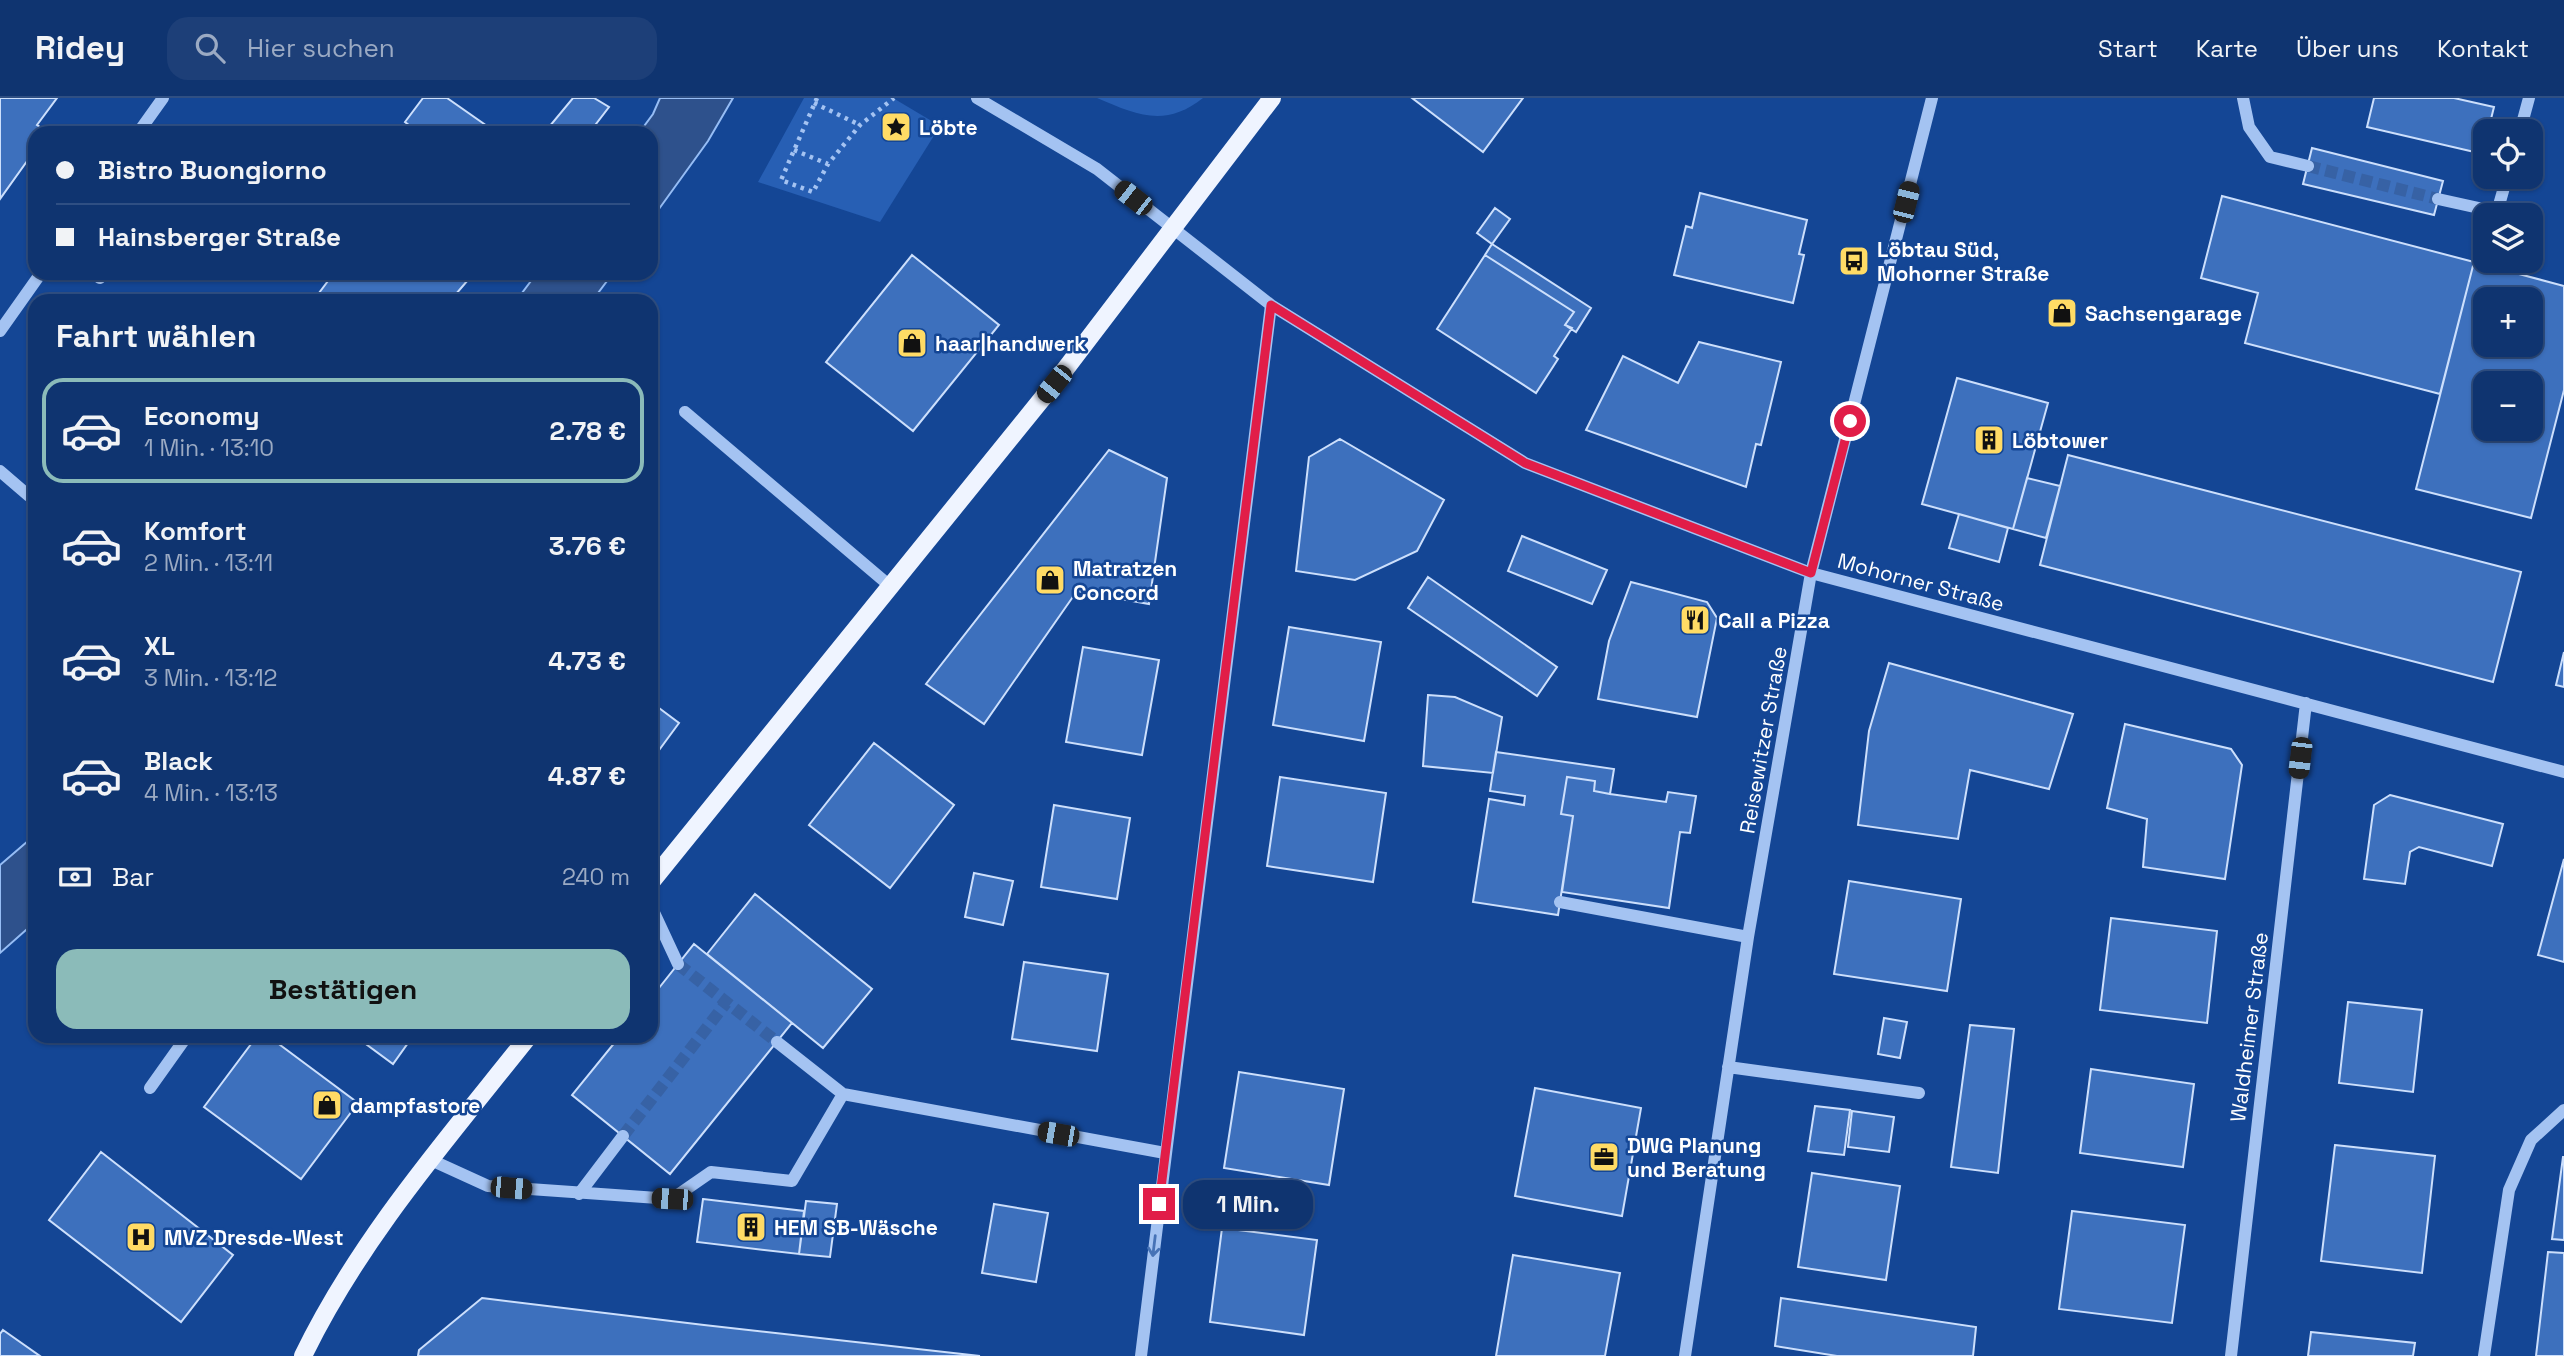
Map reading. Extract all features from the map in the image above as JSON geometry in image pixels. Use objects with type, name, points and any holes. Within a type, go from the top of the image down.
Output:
[{"type":"main road","points":[[658,874],[1062,374],[1272,98]]},
{"type":"main road","points":[[303,1356],[370,1241],[523,1043]]},
{"type":"street","points":[[143,126],[163,98]]},
{"type":"street","name":"Mohorner Straße","points":[[977,98],[1097,169],[1271,305],[1525,463],[1811,573],[2564,772]]},
{"type":"street","name":"Reisewitzer Straße","points":[[1685,1356],[1748,937],[1811,573],[1932,98]]},
{"type":"street","points":[[2243,98],[2249,127],[2270,157],[2308,166]]},
{"type":"street","points":[[2523,119],[2529,98]]},
{"type":"street","points":[[2438,199],[2497,212],[2504,189]]},
{"type":"street","points":[[0,331],[36,280]]},
{"type":"street","points":[[1141,1356],[1271,305]]},
{"type":"street","points":[[685,412],[890,586]]},
{"type":"street","points":[[0,471],[28,495]]},
{"type":"street","name":"Waldheimer Straße","points":[[2231,1356],[2306,703]]},
{"type":"street","points":[[1560,902],[1748,937]]},
{"type":"street","points":[[658,921],[678,964]]},
{"type":"street","points":[[777,1042],[843,1094],[1166,1153]]},
{"type":"street","points":[[150,1088],[182,1043]]},
{"type":"street","points":[[1728,1067],[1919,1093]]},
{"type":"street","points":[[431,1160],[488,1186],[579,1194],[672,1199],[711,1172],[792,1181],[843,1094]]},
{"type":"street","points":[[2484,1356],[2509,1190],[2531,1140],[2564,1110]]},
{"type":"street","points":[[579,1194],[623,1136]]},
{"type":"path","points":[[860,125],[816,101],[781,180],[813,192],[828,164],[860,125],[894,98]]},
{"type":"path","points":[[794,150],[828,164]]},
{"type":"shaded area","points":[[660,98],[733,98],[708,141],[658,210],[658,126],[644,126]]},
{"type":"shaded area","points":[[804,98],[893,98],[940,126],[880,222],[758,182]]},
{"type":"shaded area","points":[[1097,98],[1203,98],[1176,113],[1151,116]]},
{"type":"shaded area","points":[[532,280],[608,280],[597,294],[521,294]]},
{"type":"shaded area","points":[[28,841],[28,928],[0,953],[0,865]]},
{"type":"building","points":[[0,98],[57,98],[39,126],[28,126],[28,160],[0,199]]},
{"type":"building","points":[[423,98],[447,98],[487,126],[410,126],[405,122]]},
{"type":"building","points":[[573,98],[594,98],[609,107],[594,126],[550,126]]},
{"type":"building","points":[[1412,98],[1523,98],[1483,152]]},
{"type":"building","points":[[2374,98],[2454,98],[2494,107],[2491,119],[2473,119],[2473,152],[2367,127]]},
{"type":"building","points":[[2312,148],[2443,181],[2434,215],[2303,184]]},
{"type":"building","points":[[1700,193],[1807,220],[1799,254],[1804,255],[1793,303],[1674,275],[1686,226],[1692,228]]},
{"type":"building","points":[[2222,196],[2473,262],[2440,394],[2245,343],[2258,293],[2201,278]]},
{"type":"building","points":[[1495,208],[1510,219],[1492,244],[1477,233]]},
{"type":"building","points":[[1492,244],[1591,308],[1576,332],[1565,325],[1574,312],[1485,255]]},
{"type":"building","name":"haar|handwerk","points":[[912,255],[999,325],[913,431],[826,362]]},
{"type":"building","points":[[1485,255],[1574,312],[1565,325],[1572,328],[1554,356],[1558,359],[1536,393],[1437,329]]},
{"type":"building","points":[[2473,266],[2473,273],[2515,273],[2564,286],[2564,390],[2531,518],[2416,489]]},
{"type":"building","points":[[329,280],[468,280],[456,294],[318,294]]},
{"type":"building","points":[[1699,342],[1781,362],[1761,445],[1756,444],[1746,487],[1586,430],[1623,356],[1678,383]]},
{"type":"building","name":"Löbtower","points":[[1957,378],[2048,403],[2013,529],[1922,504]]},
{"type":"building","points":[[1340,439],[1444,500],[1417,551],[1355,580],[1296,571],[1309,457]]},
{"type":"building","points":[[1109,450],[1167,478],[1149,604],[1077,591],[984,724],[926,684]]},
{"type":"building","points":[[2068,455],[2521,572],[2493,682],[2040,565]]},
{"type":"building","points":[[2027,478],[2060,486],[2046,538],[2013,529]]},
{"type":"building","points":[[1959,514],[2008,528],[1999,562],[1949,548]]},
{"type":"building","points":[[1522,536],[1607,570],[1592,604],[1508,571]]},
{"type":"building","points":[[1428,577],[1557,667],[1537,696],[1408,608]]},
{"type":"building","points":[[1631,582],[1707,602],[1717,618],[1697,717],[1598,699],[1609,641]]},
{"type":"building","points":[[1289,627],[1381,642],[1364,741],[1273,725]]},
{"type":"building","points":[[1083,647],[1159,660],[1142,755],[1066,742]]},
{"type":"building","points":[[2564,652],[2564,687],[2556,685]]},
{"type":"building","points":[[1889,663],[2073,714],[2049,789],[1970,770],[1958,839],[1858,825],[1869,731]]},
{"type":"building","points":[[1428,695],[1455,697],[1502,717],[1493,773],[1423,766]]},
{"type":"building","points":[[658,707],[679,723],[658,752]]},
{"type":"building","points":[[2125,724],[2231,749],[2242,765],[2225,879],[2143,867],[2147,819],[2107,808]]},
{"type":"building","points":[[874,743],[954,805],[890,888],[809,825]]},
{"type":"building","points":[[1496,752],[1614,769],[1610,794],[1594,791],[1595,781],[1567,777],[1561,814],[1573,816],[1558,915],[1473,902],[1489,799],[1524,805],[1525,796],[1490,791]]},
{"type":"building","points":[[1280,777],[1386,793],[1373,882],[1267,866]]},
{"type":"building","points":[[1567,777],[1595,781],[1594,791],[1610,794],[1666,802],[1668,792],[1696,796],[1690,833],[1680,832],[1669,908],[1562,892],[1573,816],[1561,814]]},
{"type":"building","points":[[2390,795],[2503,824],[2492,866],[2419,847],[2410,852],[2405,884],[2364,879],[2374,805]]},
{"type":"building","points":[[1054,805],[1130,818],[1117,899],[1041,887]]},
{"type":"building","points":[[2564,859],[2564,962],[2538,955]]},
{"type":"building","points":[[974,873],[1013,881],[1003,925],[965,917]]},
{"type":"building","points":[[1849,881],[1961,899],[1947,991],[1834,974]]},
{"type":"building","points":[[755,894],[872,989],[823,1048],[707,954]]},
{"type":"building","points":[[2111,918],[2217,931],[2207,1023],[2100,1010]]},
{"type":"building","points":[[694,944],[792,1023],[670,1174],[572,1095],[614,1043],[658,1043],[658,989]]},
{"type":"building","points":[[1024,962],[1108,974],[1097,1051],[1012,1039]]},
{"type":"building","points":[[2348,1002],[2422,1010],[2413,1092],[2339,1083]]},
{"type":"building","points":[[1884,1018],[1907,1022],[1900,1058],[1878,1054]]},
{"type":"building","points":[[1970,1025],[2014,1029],[1998,1173],[1951,1167]]},
{"type":"building","points":[[252,1043],[277,1043],[358,1103],[301,1179],[204,1107]]},
{"type":"building","points":[[364,1043],[408,1043],[393,1064]]},
{"type":"building","points":[[2091,1069],[2194,1084],[2183,1167],[2080,1153]]},
{"type":"building","points":[[1239,1072],[1344,1089],[1329,1185],[1224,1168]]},
{"type":"building","points":[[1535,1088],[1641,1108],[1622,1216],[1515,1196]]},
{"type":"building","points":[[1815,1106],[1850,1110],[1844,1155],[1808,1151]]},
{"type":"building","points":[[1852,1111],[1894,1117],[1889,1152],[1848,1147]]},
{"type":"building","points":[[2335,1145],[2435,1156],[2422,1273],[2321,1261]]},
{"type":"building","name":"MVZ Dresde-West","points":[[101,1152],[233,1255],[181,1322],[49,1220]]},
{"type":"building","points":[[2564,1157],[2564,1240],[2552,1239]]},
{"type":"building","points":[[1812,1173],[1900,1186],[1886,1280],[1798,1267]]},
{"type":"building","name":"HEM SB-Wäsche","points":[[703,1199],[804,1211],[799,1254],[697,1242]]},
{"type":"building","points":[[806,1201],[837,1204],[830,1257],[799,1254]]},
{"type":"building","points":[[994,1204],[1048,1213],[1036,1282],[982,1273]]},
{"type":"building","points":[[2072,1211],[2185,1225],[2172,1323],[2059,1309]]},
{"type":"building","points":[[1222,1228],[1317,1240],[1304,1335],[1210,1322]]},
{"type":"building","points":[[2548,1252],[2564,1253],[2564,1356],[2536,1356]]},
{"type":"building","points":[[1513,1255],[1620,1273],[1605,1356],[1496,1356]]},
{"type":"building","points":[[482,1298],[980,1356],[418,1356],[419,1350]]},
{"type":"building","points":[[1781,1298],[1976,1327],[1973,1356],[1837,1356],[1775,1346]]},
{"type":"building","points":[[3,1330],[40,1356],[0,1356],[0,1334]]},
{"type":"building","points":[[2311,1332],[2415,1343],[2413,1356],[2308,1356]]},
{"type":"tunnel","points":[[2308,166],[2438,199]]},
{"type":"tunnel","points":[[678,964],[777,1042]]},
{"type":"tunnel","points":[[623,1136],[726,1003]]},
{"type":"place","name":"Löbte","points":[[896,127]]},
{"type":"place","name":"Löbtau Süd, Mohorner Straße","points":[[1854,261]]},
{"type":"place","name":"Sachsengarage","points":[[2062,313]]},
{"type":"place","name":"haar|handwerk","points":[[912,343]]},
{"type":"place","name":"Löbtower","points":[[1989,440]]},
{"type":"place","name":"Matratzen Concord","points":[[1050,580]]},
{"type":"place","name":"Call a Pizza","points":[[1695,620]]},
{"type":"place","name":"dampfastore","points":[[327,1105]]},
{"type":"place","name":"DWG Planung und Beratung","points":[[1604,1157]]},
{"type":"place","name":"HEM SB-Wäsche","points":[[751,1227]]},
{"type":"place","name":"MVZ Dresde-West","points":[[141,1237]]},
{"type":"route","points":[[1159,1204],[1271,305],[1525,463],[1811,573],[1850,421]]}]
